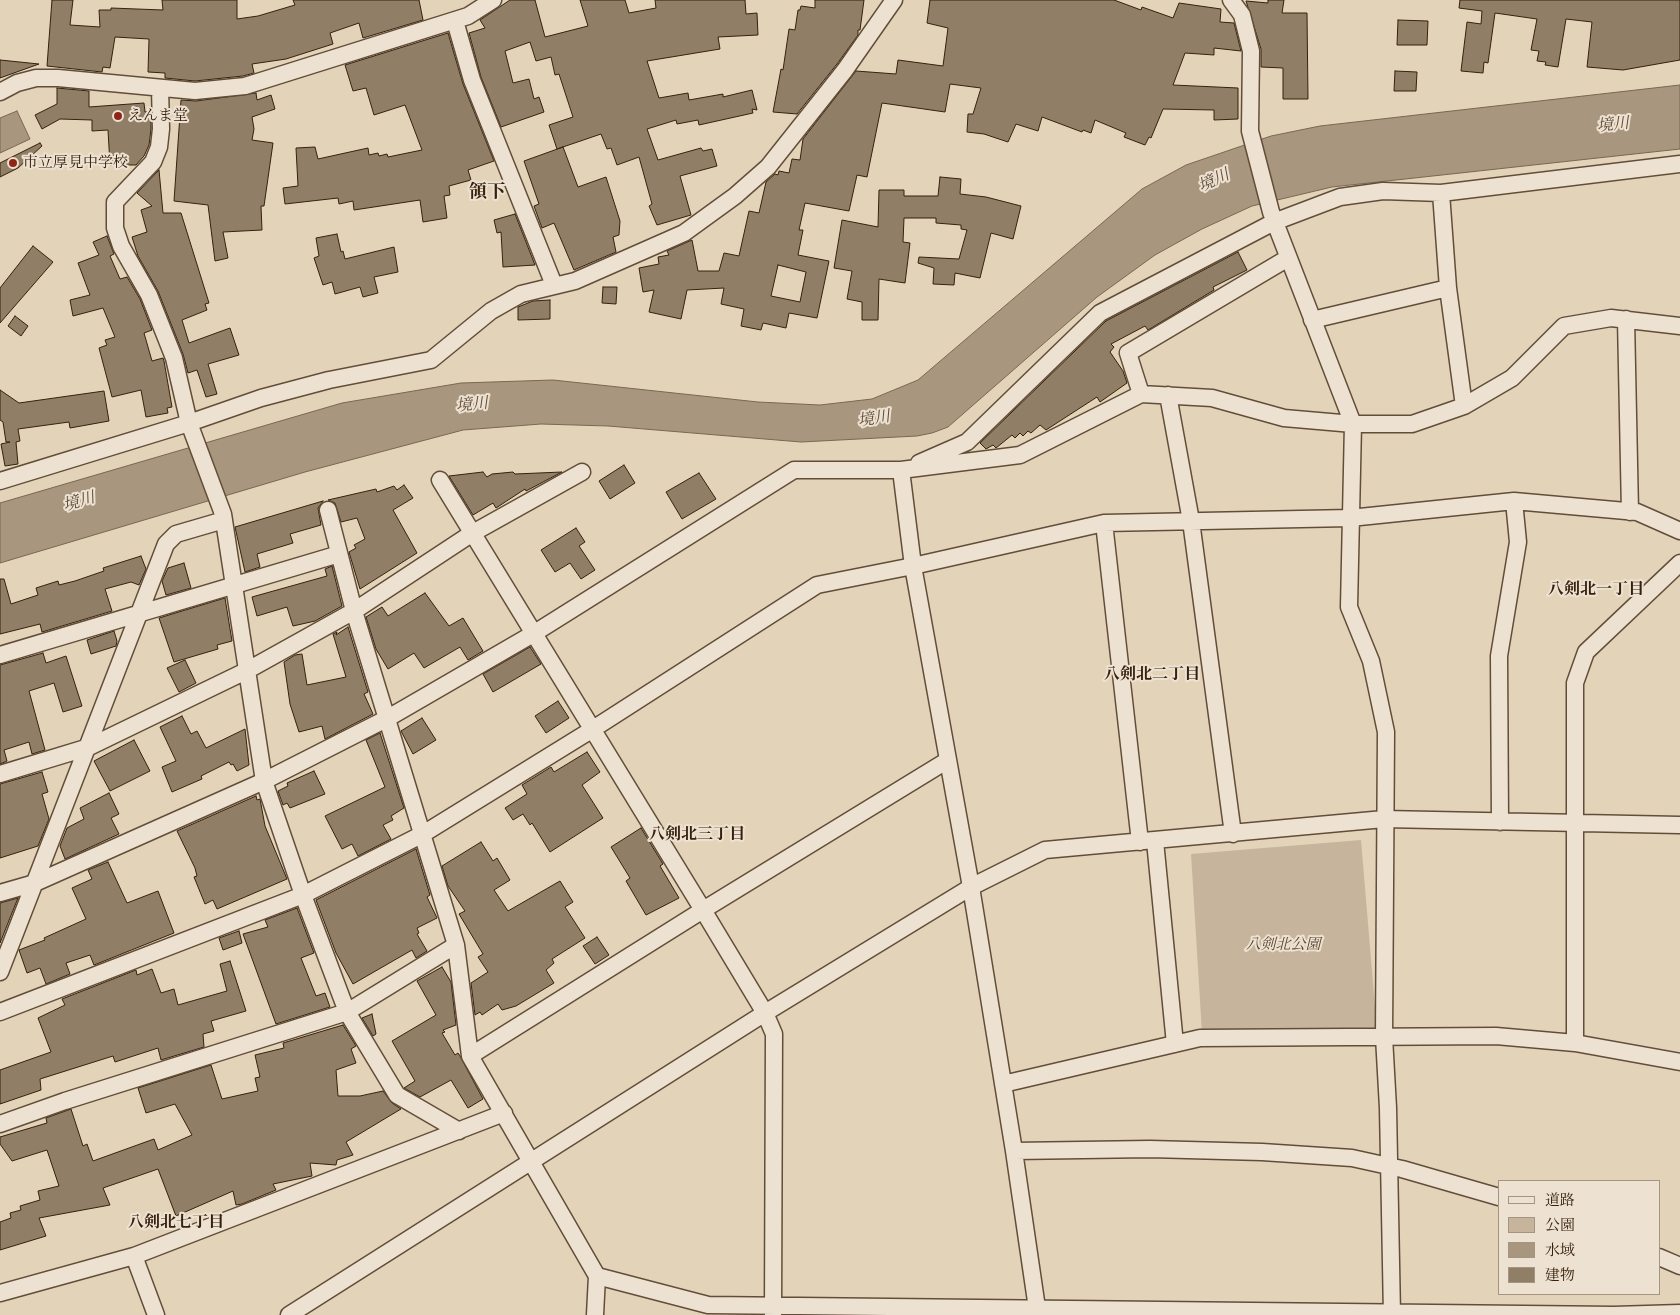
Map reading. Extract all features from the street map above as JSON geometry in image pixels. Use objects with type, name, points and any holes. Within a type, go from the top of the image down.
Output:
[{"type":"street","points":[[0,92],[17,83],[36,78],[58,78],[195,91],[245,86],[455,21],[468,16],[493,0]]},
{"type":"street","points":[[0,481],[191,428],[261,398],[383,368],[431,360],[491,310],[521,294],[575,281],[684,234],[735,196],[768,167],[845,70],[894,0]]},
{"type":"street","points":[[1231,0],[1242,14],[1251,51],[1250,131],[1272,217],[1353,424],[1349,607],[1371,661],[1386,732],[1384,1037],[1390,1166],[1393,1313]]},
{"type":"street","points":[[455,21],[472,80],[554,285]]},
{"type":"street","points":[[160,88],[161,129],[159,147],[153,162],[114,202],[115,228],[121,246],[150,295],[170,349],[191,428],[223,517],[264,781],[303,895],[347,1012],[397,1095],[459,1131]]},
{"type":"street","points":[[900,470],[967,442],[1100,313],[1272,217],[1340,197],[1383,191],[1441,193],[1680,164]]},
{"type":"street","points":[[1441,193],[1448,288],[1464,406]]},
{"type":"street","points":[[1141,394],[1128,353],[1288,258]]},
{"type":"street","points":[[1312,320],[1448,288]]},
{"type":"street","points":[[1626,319],[1630,512]]},
{"type":"street","points":[[0,894],[35,883],[264,781],[388,718],[532,634],[794,470],[900,470],[1020,455],[1141,394],[1212,398],[1284,418],[1353,424],[1412,424],[1464,406],[1512,378],[1564,326],[1591,320],[1626,319],[1680,326]]},
{"type":"street","points":[[1168,396],[1191,521],[1232,834]]},
{"type":"street","points":[[900,470],[912,566],[971,887],[1014,1151],[1037,1312]]},
{"type":"street","points":[[0,774],[89,747],[248,670],[354,611],[471,534],[582,472]]},
{"type":"street","points":[[440,480],[532,634],[594,729],[765,1013],[774,1034],[773,1310]]},
{"type":"street","points":[[1500,822],[1499,656],[1518,542],[1514,501]]},
{"type":"street","points":[[0,1012],[303,895],[423,834],[594,729],[817,585],[1104,523],[1350,518],[1514,501],[1637,512],[1680,531]]},
{"type":"street","points":[[328,510],[354,611],[456,945],[470,1056],[597,1276],[594,1315]]},
{"type":"street","points":[[0,972],[89,747],[166,544],[176,534],[223,517]]},
{"type":"street","points":[[1104,523],[1175,1044]]},
{"type":"street","points":[[0,655],[141,612],[234,587],[339,554]]},
{"type":"street","points":[[1575,1043],[1576,823],[1574,684],[1586,652],[1680,563]]},
{"type":"street","points":[[470,1056],[948,760]]},
{"type":"street","points":[[288,1315],[765,1013],[971,887],[1045,850],[1384,819],[1680,825]]},
{"type":"street","points":[[0,1124],[65,1101],[347,1012],[456,945]]},
{"type":"street","points":[[1003,1084],[1200,1038],[1496,1036],[1575,1043],[1680,1062]]},
{"type":"street","points":[[0,1293],[134,1256],[504,1113]]},
{"type":"street","points":[[1014,1151],[1150,1149],[1262,1152],[1352,1158],[1390,1166],[1498,1197]]},
{"type":"street","points":[[134,1256],[156,1315]]},
{"type":"street","points":[[1660,1257],[1680,1266]]},
{"type":"street","points":[[597,1276],[708,1306],[773,1310],[1614,1315],[1680,1313]]},
{"type":"green space","name":"八剣北公園","points":[[1361,840],[1377,1031],[1202,1033],[1191,854]]},
{"type":"water","name":"境川","points":[[1680,85],[1680,149],[1332,187],[1252,206],[1202,229],[1155,255],[1097,297],[948,427],[932,433],[917,436],[801,442],[608,426],[541,424],[463,430],[305,472],[0,563],[0,503],[342,403],[461,383],[553,380],[758,402],[820,405],[872,399],[918,380],[1142,189],[1186,165],[1271,136],[1320,126]]},
{"type":"water","points":[[17,111],[30,139],[0,153],[0,118]]},
{"type":"building","points":[[52,0],[73,0],[70,25],[100,27],[99,10],[111,10],[111,8],[163,10],[162,0],[237,0],[237,19],[258,16],[295,5],[293,0],[419,0],[423,20],[363,38],[359,23],[330,33],[333,44],[286,59],[252,64],[254,73],[195,81],[165,78],[165,73],[148,72],[149,39],[115,37],[110,68],[103,67],[102,72],[47,66]]},
{"type":"building","points":[[510,0],[535,0],[545,37],[588,26],[580,0],[625,0],[629,13],[656,8],[655,0],[745,0],[746,14],[757,13],[758,35],[718,37],[720,49],[647,61],[659,98],[688,93],[689,100],[723,94],[723,97],[752,90],[757,110],[752,109],[753,113],[699,125],[698,120],[677,124],[676,120],[647,129],[658,160],[701,148],[703,151],[712,149],[717,166],[680,176],[691,215],[657,225],[649,206],[652,204],[639,157],[617,165],[611,148],[607,149],[601,134],[557,149],[549,125],[573,117],[559,74],[555,75],[551,57],[536,61],[530,42],[505,51],[513,83],[529,79],[534,99],[539,97],[544,112],[501,127],[481,77],[469,33],[485,28],[480,20]]},
{"type":"building","points":[[815,0],[864,0],[860,30],[858,30],[858,35],[837,64],[797,114],[773,112],[781,69],[783,70],[789,29],[795,30],[798,10],[800,10],[801,6],[815,8]]},
{"type":"building","points":[[930,0],[1114,0],[1141,10],[1142,7],[1173,18],[1179,3],[1221,9],[1220,22],[1234,23],[1241,51],[1214,48],[1214,55],[1185,53],[1173,85],[1238,88],[1238,119],[1214,120],[1214,110],[1163,109],[1151,138],[1149,137],[1145,145],[1124,137],[1126,133],[1095,120],[1091,133],[1083,130],[1082,132],[1042,117],[1038,131],[1016,124],[1008,142],[984,134],[967,132],[968,114],[973,114],[981,88],[950,84],[945,112],[882,103],[867,177],[857,175],[849,211],[805,203],[799,230],[803,230],[798,255],[829,261],[817,318],[789,313],[786,328],[763,323],[761,330],[741,326],[744,309],[721,304],[724,288],[687,290],[681,319],[649,312],[654,290],[643,292],[639,268],[659,264],[658,257],[669,255],[667,251],[692,240],[698,271],[719,271],[724,253],[739,256],[749,211],[759,213],[766,182],[775,174],[778,175],[779,171],[789,173],[792,159],[800,160],[803,139],[856,71],[896,74],[898,60],[943,66],[948,28],[927,23]],"holes":[[[778,265],[806,272],[800,302],[771,296]]]},
{"type":"building","points":[[1268,0],[1284,0],[1282,13],[1307,13],[1308,99],[1283,99],[1283,68],[1261,67],[1261,49],[1246,1],[1268,3]]},
{"type":"building","points":[[1460,0],[1680,0],[1680,60],[1623,70],[1587,67],[1592,22],[1566,19],[1558,67],[1545,65],[1546,62],[1537,61],[1539,51],[1531,50],[1537,19],[1495,13],[1488,63],[1484,62],[1483,73],[1461,71],[1467,22],[1481,24],[1482,11],[1459,8]]},
{"type":"building","points":[[1398,20],[1428,21],[1427,45],[1397,45]]},
{"type":"building","points":[[448,33],[463,84],[494,161],[468,170],[471,180],[449,186],[450,195],[444,196],[447,218],[423,222],[420,200],[354,210],[353,201],[339,204],[338,198],[285,204],[283,188],[298,186],[296,148],[315,147],[318,159],[368,148],[369,155],[378,153],[379,156],[387,154],[388,157],[422,150],[405,105],[374,115],[366,88],[353,91],[345,65]]},
{"type":"building","points":[[0,60],[39,64],[0,78]]},
{"type":"building","points":[[1395,71],[1417,72],[1416,91],[1394,91]]},
{"type":"building","points":[[57,88],[89,91],[89,107],[144,103],[145,112],[151,111],[151,129],[149,145],[144,156],[136,165],[110,165],[108,130],[92,131],[92,120],[60,119],[42,129],[35,115],[57,104]]},
{"type":"building","points":[[256,93],[257,100],[271,95],[275,109],[252,117],[254,129],[252,140],[273,143],[264,206],[261,206],[262,230],[223,232],[228,258],[215,261],[208,205],[174,201],[181,100],[196,101]]},
{"type":"building","points":[[40,143],[42,146],[18,168],[0,177],[0,163]]},
{"type":"building","points":[[563,147],[578,187],[606,177],[620,221],[619,235],[613,237],[616,252],[574,270],[554,223],[542,228],[534,206],[539,204],[524,161]]},
{"type":"building","points":[[159,170],[163,213],[181,213],[209,303],[205,304],[207,310],[182,320],[189,343],[230,328],[239,355],[208,364],[217,394],[206,397],[197,370],[188,373],[183,354],[158,291],[138,256],[132,237],[147,232],[141,210],[152,206],[137,193]]},
{"type":"building","points":[[940,177],[961,179],[960,194],[986,197],[1021,206],[1013,239],[991,233],[980,278],[955,273],[954,285],[933,284],[934,268],[918,263],[919,257],[959,259],[967,230],[961,229],[961,225],[936,223],[936,218],[904,218],[903,242],[910,243],[905,283],[879,279],[878,320],[862,320],[862,302],[847,299],[852,271],[834,268],[842,220],[878,227],[879,190],[904,190],[904,196],[938,196]]},
{"type":"building","points":[[515,214],[535,265],[503,267],[501,232],[497,233],[494,220]]},
{"type":"building","points":[[337,234],[341,252],[343,251],[345,259],[394,247],[398,272],[374,277],[378,293],[363,297],[360,287],[335,294],[332,282],[323,285],[314,258],[319,256],[316,238]]},
{"type":"building","points":[[107,236],[114,254],[110,256],[120,279],[127,277],[140,299],[152,330],[144,333],[152,361],[163,358],[172,407],[167,408],[168,413],[146,417],[141,390],[112,397],[99,348],[107,345],[105,340],[115,337],[103,308],[73,316],[70,300],[90,295],[78,263],[99,255],[93,242]]},
{"type":"building","points":[[33,246],[53,262],[0,323],[0,288]]},
{"type":"building","points":[[1238,252],[1247,270],[1213,287],[1214,290],[1148,330],[1145,326],[1111,344],[1114,347],[1110,352],[1123,371],[1127,383],[1100,402],[1097,397],[1046,430],[1040,425],[1031,433],[1028,431],[1023,436],[1020,433],[1015,438],[1012,435],[996,448],[993,445],[986,449],[980,443],[1106,321]]},
{"type":"building","points":[[603,287],[617,287],[616,304],[602,303]]},
{"type":"building","points":[[550,300],[550,319],[518,320],[518,307],[533,301]]},
{"type":"building","points":[[15,316],[28,326],[21,336],[8,326]]},
{"type":"building","points":[[0,390],[19,403],[104,391],[109,421],[70,428],[69,422],[18,429],[20,441],[16,442],[18,464],[5,466],[1,444],[10,442],[6,442],[3,422],[0,420]]},
{"type":"building","points":[[624,465],[635,483],[610,499],[599,481]]},
{"type":"building","points":[[483,472],[487,477],[492,474],[513,472],[515,474],[562,472],[526,491],[525,489],[496,508],[493,503],[473,515],[449,476]]},
{"type":"building","points":[[699,473],[716,499],[682,519],[666,492]]},
{"type":"building","points":[[404,485],[413,498],[393,510],[417,553],[360,589],[349,552],[356,548],[354,545],[365,539],[357,518],[341,522],[335,503],[328,500],[376,489],[377,492],[394,486],[397,490]]},
{"type":"building","points":[[323,501],[318,508],[321,525],[290,534],[293,543],[257,554],[260,567],[245,572],[235,527]]},
{"type":"building","points":[[576,528],[585,542],[579,546],[595,570],[581,579],[570,563],[555,572],[541,550]]},
{"type":"building","points":[[141,556],[146,569],[139,585],[131,582],[105,589],[112,611],[42,632],[40,624],[0,634],[0,579],[4,579],[11,604],[38,595],[36,588],[58,581],[59,585],[75,581],[104,571],[103,568]]},
{"type":"building","points":[[184,563],[191,588],[166,595],[162,581],[168,568]]},
{"type":"building","points":[[332,566],[342,606],[315,621],[293,626],[287,607],[257,616],[252,597],[327,576],[325,569]]},
{"type":"building","points":[[425,593],[449,626],[463,618],[483,651],[468,660],[460,647],[424,668],[414,653],[388,669],[376,649],[366,617],[382,607],[388,616]]},
{"type":"building","points":[[225,598],[232,641],[217,645],[218,649],[174,662],[159,618]]},
{"type":"building","points":[[348,627],[368,692],[364,694],[373,714],[325,739],[322,726],[299,732],[290,704],[284,662],[295,655],[302,654],[307,685],[346,677],[333,634],[337,632],[336,635]]},
{"type":"building","points":[[114,631],[117,641],[116,646],[91,654],[87,640]]},
{"type":"building","points":[[530,647],[541,664],[493,692],[483,674]]},
{"type":"building","points":[[43,653],[46,663],[66,656],[82,706],[63,712],[54,683],[29,691],[45,750],[32,754],[29,742],[4,750],[7,761],[0,764],[0,665]]},
{"type":"building","points":[[185,660],[196,683],[179,692],[167,668]]},
{"type":"building","points":[[558,701],[569,718],[546,733],[535,716]]},
{"type":"building","points":[[182,716],[191,734],[197,731],[206,748],[245,729],[249,765],[237,771],[233,764],[231,765],[229,762],[201,776],[202,779],[172,792],[162,767],[176,761],[160,727]]},
{"type":"building","points":[[422,718],[436,740],[413,754],[401,731]]},
{"type":"building","points":[[380,733],[404,808],[391,816],[393,820],[383,825],[391,839],[358,856],[352,844],[342,849],[325,816],[385,787],[366,740]]},
{"type":"building","points":[[134,740],[150,771],[110,791],[94,761]]},
{"type":"building","points":[[587,752],[600,772],[582,785],[603,818],[550,852],[532,823],[530,825],[523,814],[513,820],[505,808],[527,794],[522,785],[551,767],[554,772]]},
{"type":"building","points":[[314,771],[325,794],[290,808],[287,803],[283,805],[278,791],[288,786],[287,783]]},
{"type":"building","points":[[42,772],[48,792],[42,794],[49,819],[38,846],[0,858],[0,784]]},
{"type":"building","points":[[109,793],[119,814],[111,818],[119,834],[65,859],[60,846],[67,828],[84,819],[80,808]]},
{"type":"building","points":[[256,796],[257,800],[260,799],[265,826],[287,879],[217,909],[213,900],[205,904],[194,877],[197,876],[195,868],[177,831]]},
{"type":"building","points":[[641,828],[663,864],[660,866],[679,898],[646,915],[626,881],[630,878],[611,847]]},
{"type":"building","points":[[481,842],[493,861],[497,858],[510,880],[494,890],[508,911],[560,881],[573,902],[565,907],[585,938],[552,959],[554,963],[546,970],[554,983],[516,1006],[502,1010],[498,1004],[482,1015],[480,1012],[475,1015],[471,983],[488,972],[478,957],[483,954],[459,914],[465,911],[448,886],[442,866]]},
{"type":"building","points":[[416,849],[430,895],[427,897],[437,918],[417,928],[419,933],[417,934],[427,951],[416,958],[412,950],[353,984],[336,953],[316,900]]},
{"type":"building","points":[[108,862],[127,903],[158,891],[174,933],[94,965],[90,955],[66,963],[70,974],[46,984],[40,968],[27,973],[19,950],[45,940],[44,938],[86,919],[72,888],[92,879],[88,870]]},
{"type":"building","points":[[18,898],[0,943],[0,903]]},
{"type":"building","points":[[297,908],[314,953],[301,958],[316,996],[325,993],[330,1007],[276,1024],[243,934],[268,927],[265,920]]},
{"type":"building","points":[[239,931],[242,943],[223,950],[219,938]]},
{"type":"building","points":[[597,937],[609,955],[595,964],[583,946]]},
{"type":"building","points":[[230,961],[246,1011],[211,1021],[214,1031],[203,1034],[204,1047],[161,1060],[158,1048],[115,1062],[113,1056],[40,1079],[41,1090],[0,1104],[0,1070],[51,1052],[38,1018],[65,1005],[62,999],[136,970],[137,975],[152,969],[161,993],[174,989],[178,1005],[227,991],[220,964]]},
{"type":"building","points":[[442,967],[451,982],[456,1025],[443,1030],[445,1032],[442,1033],[455,1055],[458,1053],[460,1056],[483,1099],[468,1108],[451,1080],[420,1097],[404,1088],[415,1081],[392,1041],[436,1015],[417,981]]},
{"type":"building","points":[[372,1014],[376,1034],[373,1036],[362,1018]]},
{"type":"building","points":[[343,1025],[356,1046],[351,1049],[356,1063],[336,1070],[338,1096],[360,1096],[383,1091],[392,1103],[401,1109],[346,1142],[353,1155],[337,1160],[336,1165],[310,1163],[312,1176],[273,1184],[276,1190],[242,1204],[236,1205],[233,1191],[176,1216],[158,1169],[103,1188],[110,1205],[39,1218],[46,1236],[0,1250],[0,1222],[11,1218],[10,1213],[21,1210],[20,1206],[40,1200],[38,1191],[59,1186],[47,1150],[12,1161],[0,1144],[0,1137],[47,1123],[46,1118],[71,1109],[83,1146],[87,1144],[93,1161],[154,1139],[158,1150],[192,1135],[175,1104],[146,1113],[138,1088],[211,1065],[222,1099],[258,1091],[255,1078],[260,1077],[255,1055],[284,1048],[283,1043]]},
{"type":"place","name":"えんま堂","points":[[118,116]]},
{"type":"place","name":"市立厚見中学校","points":[[13,163]]},
{"type":"district","name":"領下","points":[[487,192]]},
{"type":"district","name":"八剣北一丁目","points":[[1596,590]]},
{"type":"district","name":"八剣北二丁目","points":[[1152,675]]},
{"type":"district","name":"八剣北三丁目","points":[[697,835]]},
{"type":"district","name":"八剣北七丁目","points":[[176,1223]]}]
